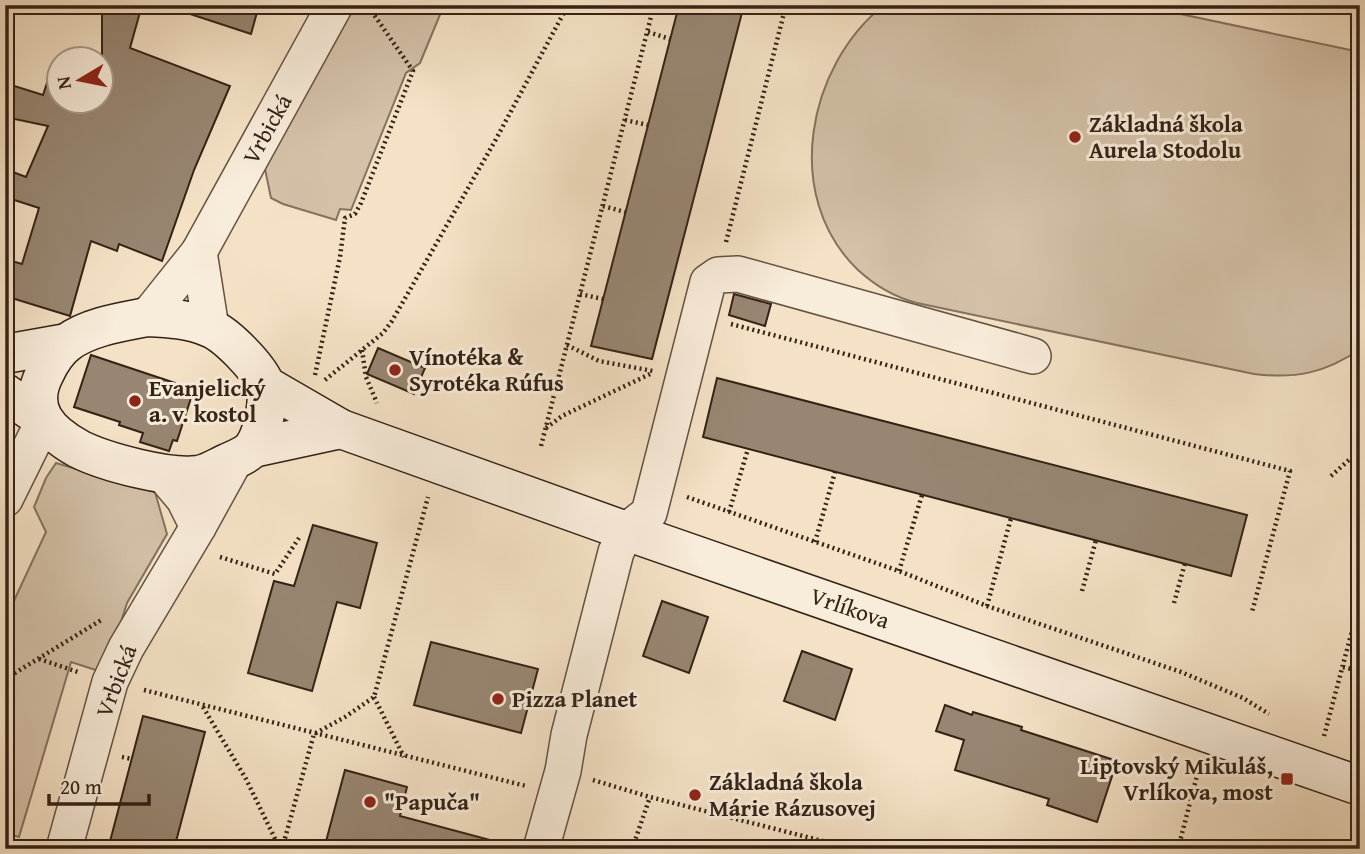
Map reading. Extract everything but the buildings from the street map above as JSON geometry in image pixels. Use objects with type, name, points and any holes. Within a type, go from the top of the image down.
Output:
[{"type":"street","name":"Vrbická","points":[[147,317],[199,252],[335,5]]},
{"type":"street","points":[[199,252],[211,328]]},
{"type":"street","points":[[541,849],[563,771],[569,735],[616,552],[626,531],[649,513],[708,282],[718,275],[738,274],[1033,356]]},
{"type":"street","points":[[5,354],[67,343],[104,327],[147,317],[178,319],[211,328],[240,352],[265,385],[265,418],[244,454]]},
{"type":"street","points":[[44,420],[38,407],[39,386],[50,362],[67,343]]},
{"type":"street","name":"Vrlíkova","points":[[265,385],[341,429],[1360,786]]},
{"type":"street","points":[[5,393],[44,420],[63,440],[82,450],[163,474],[199,475],[244,454],[341,429]]},
{"type":"street","points":[[5,499],[44,420]]},
{"type":"street","name":"Vrbická","points":[[64,849],[110,682],[126,648],[207,541],[244,454]]},
{"type":"street","points":[[163,474],[184,499],[207,541]]},
{"type":"path","points":[[315,378],[344,237],[345,218],[355,214],[361,203],[413,71],[368,5]]},
{"type":"path","points":[[322,383],[383,333],[392,321],[495,141],[568,5]]},
{"type":"path","points":[[541,446],[654,5]]},
{"type":"path","points":[[648,32],[670,38]]},
{"type":"path","points":[[625,120],[648,125]]},
{"type":"path","points":[[603,206],[625,212]]},
{"type":"path","points":[[580,294],[603,299]]},
{"type":"path","points":[[730,324],[1290,471],[1252,612]]},
{"type":"path","points":[[545,429],[562,416],[655,372],[599,361],[567,345]]},
{"type":"path","points":[[362,350],[366,377],[380,410]]},
{"type":"path","points":[[729,512],[748,449]]},
{"type":"path","points":[[1331,476],[1360,450]]},
{"type":"path","points":[[815,542],[835,472]]},
{"type":"path","points":[[899,571],[922,495]]},
{"type":"path","points":[[281,849],[314,734],[374,697],[428,496]]},
{"type":"path","points":[[685,496],[899,571],[987,606],[1181,672],[1243,698],[1267,713]]},
{"type":"path","points":[[987,606],[1011,518]]},
{"type":"path","points":[[207,541],[275,574],[299,538]]},
{"type":"path","points":[[1083,591],[1096,540]]},
{"type":"path","points":[[1174,603],[1185,563]]},
{"type":"path","points":[[1322,744],[1360,601]]},
{"type":"path","points":[[5,679],[104,618]]},
{"type":"path","points":[[1343,667],[1360,671]]},
{"type":"path","points":[[110,682],[537,789]]},
{"type":"path","points":[[374,697],[404,757]]},
{"type":"path","points":[[203,706],[246,779],[281,849]]},
{"type":"path","points":[[1178,849],[1202,757]]},
{"type":"path","points":[[589,779],[854,849]]},
{"type":"path","points":[[632,849],[650,797]]},
{"type":"shaded area","points":[[352,5],[444,5],[420,63],[406,73],[351,210],[340,209],[336,220],[271,198],[265,169]]},
{"type":"shaded area","name":"Základná škola Aurela Stodolu","points":[[884,5],[1138,5],[1360,52],[1360,349],[1335,364],[1310,372],[1283,376],[1254,374],[917,303],[892,294],[870,280],[857,269],[833,239],[819,206],[812,169],[814,132],[822,96],[837,62],[858,31]]},
{"type":"shaded area","points":[[56,463],[155,492],[167,534],[127,603],[105,673],[71,662],[19,837],[9,834],[5,848],[5,620],[46,532],[34,507],[46,478]]},
{"type":"place","name":"Základná škola Aurela Stodolu","points":[[1075,137]]},
{"type":"place","name":"Vínotéka & Syrotéka Rúfus","points":[[395,370]]},
{"type":"place","name":"Evanjelický a. v. kostol","points":[[135,401]]},
{"type":"place","name":"Pizza Planet","points":[[498,699]]},
{"type":"place","name":"Liptovský Mikuláš, Vrlíkova, most","points":[[1287,779]]},
{"type":"place","name":"Základná škola Márie Rázusovej","points":[[695,795]]},
{"type":"place","name":"\"Papuča\"","points":[[370,802]]}]
